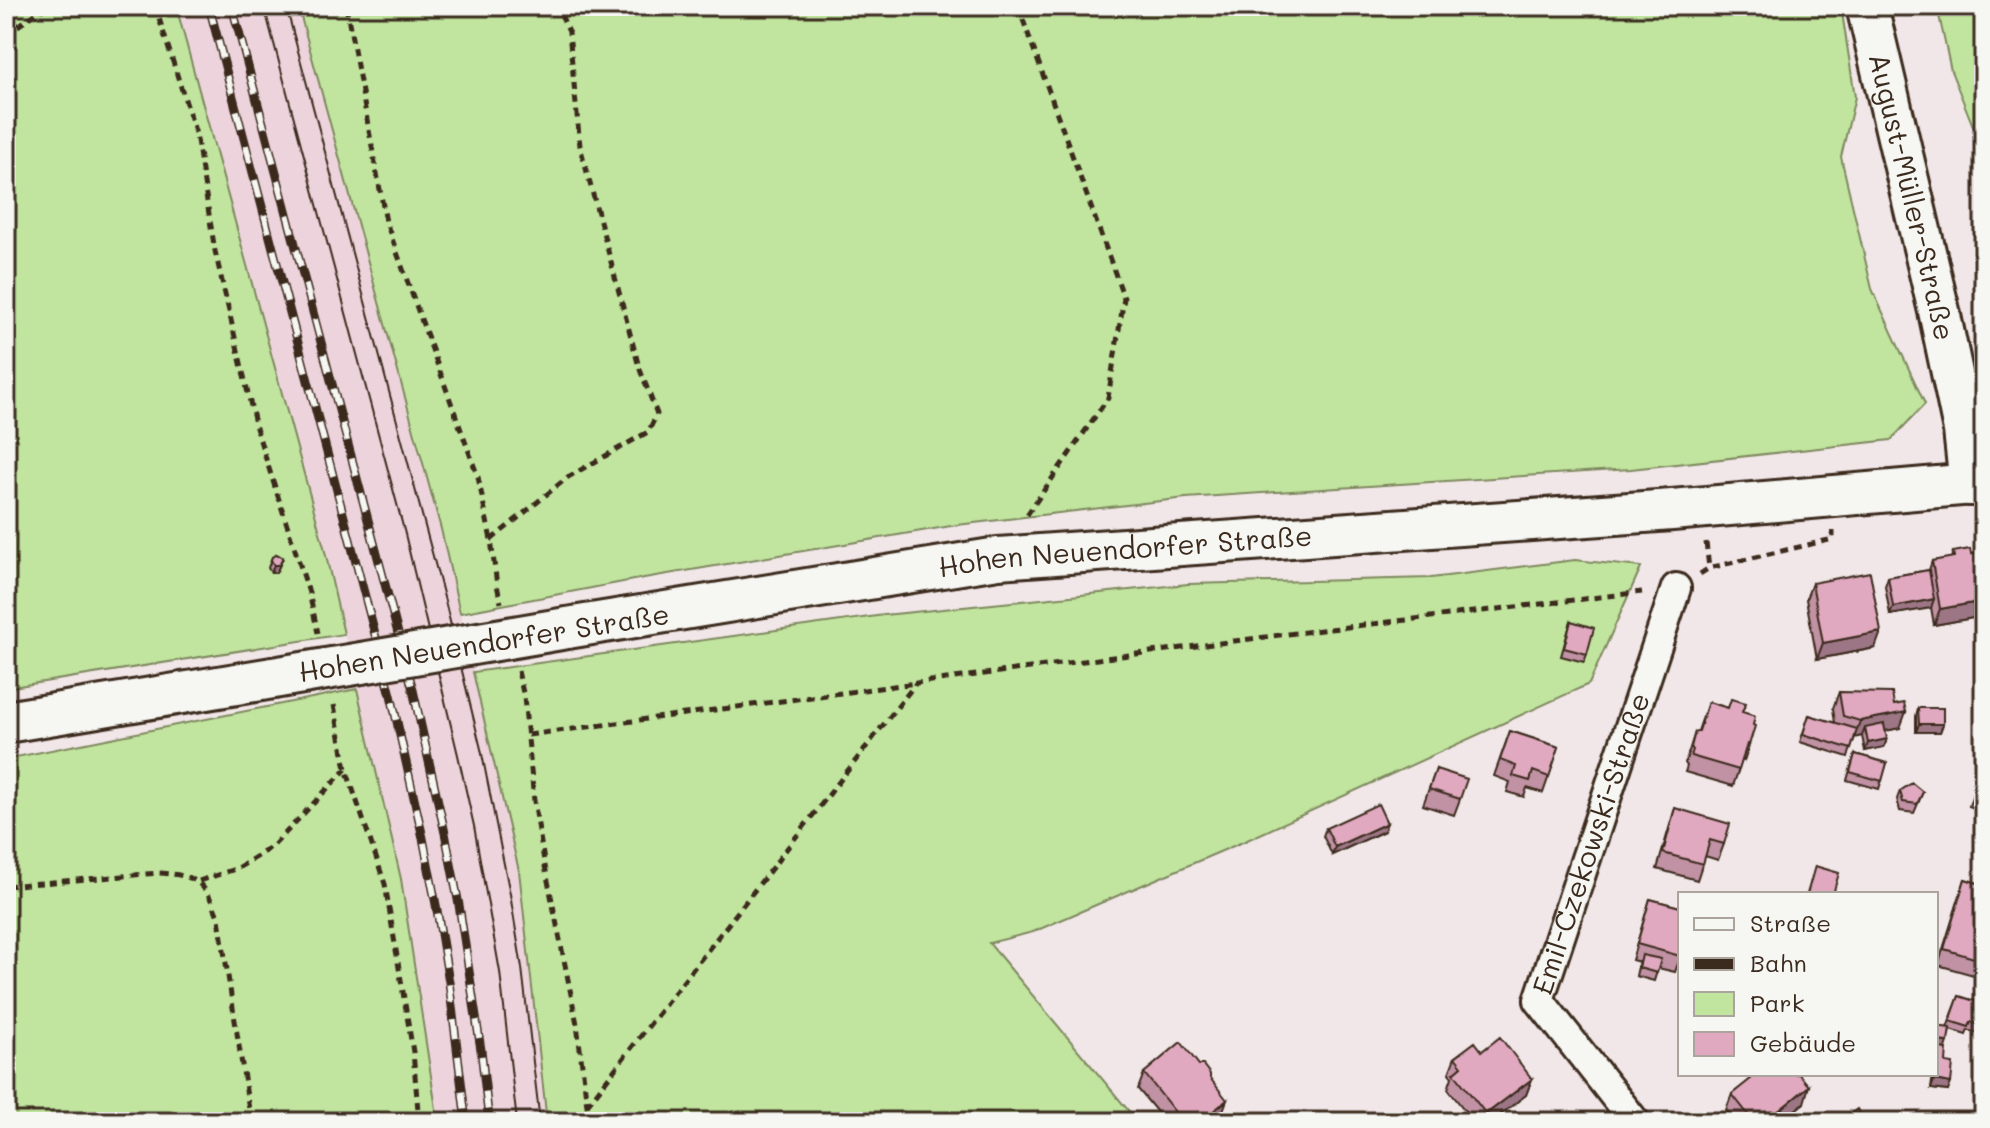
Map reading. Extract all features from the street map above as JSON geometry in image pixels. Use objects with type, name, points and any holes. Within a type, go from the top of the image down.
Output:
[{"type":"main road","name":"August-Müller-Straße","points":[[1867,6],[1977,484]]},
{"type":"main road","name":"Hohen Neuendorfer Straße","points":[[6,722],[998,558],[1672,510],[1977,484]]},
{"type":"street","name":"Emil-Czekowski-Straße","points":[[1635,1122],[1539,1000],[1676,588]]},
{"type":"path","points":[[6,34],[47,6]]},
{"type":"path","points":[[153,6],[196,134],[215,251],[256,428],[309,593],[322,646]]},
{"type":"path","points":[[346,6],[386,222],[478,477],[504,613]]},
{"type":"path","points":[[491,540],[568,477],[648,432],[657,414],[639,367],[580,146],[569,32],[557,6]]},
{"type":"path","points":[[1018,6],[1124,298],[1108,398],[1023,520]]},
{"type":"path","points":[[1706,533],[1709,568],[1833,539],[1832,526]]},
{"type":"path","points":[[528,735],[1288,634],[1676,588]]},
{"type":"path","points":[[518,669],[541,846],[577,1024],[589,1122]]},
{"type":"path","points":[[587,1105],[916,683]]},
{"type":"path","points":[[333,700],[346,769],[385,884],[413,1052],[419,1122]]},
{"type":"path","points":[[199,881],[238,868],[273,846],[346,769]]},
{"type":"path","points":[[6,886],[158,873],[179,874],[199,881],[211,898],[219,919],[251,1122]]},
{"type":"shaded area","points":[[176,6],[298,6],[441,529],[519,871],[547,1122],[438,1122],[401,879],[324,547]]},
{"type":"green space","points":[[6,6],[176,6],[324,547],[344,634],[6,688]]},
{"type":"green space","points":[[298,6],[1841,6],[1855,97],[1841,157],[1872,289],[1925,404],[1891,440],[1631,469],[1186,498],[957,525],[460,613],[441,529]]},
{"type":"green space","points":[[1937,6],[1984,6],[1984,162],[1951,71]]},
{"type":"green space","points":[[1575,560],[1641,567],[1589,684],[1245,841],[1033,932],[989,943],[1138,1122],[547,1122],[519,871],[473,672],[884,615],[1188,584],[1431,578]]},
{"type":"green space","points":[[357,689],[401,879],[438,1122],[6,1122],[6,759]]},
{"type":"building","points":[[1970,549],[1971,554],[1984,552],[1984,601],[1940,609],[1932,561],[1954,557],[1953,552]]},
{"type":"building","points":[[277,554],[282,560],[279,565],[274,565],[271,560]]},
{"type":"building","points":[[1929,570],[1934,599],[1893,607],[1888,577]]},
{"type":"building","points":[[1870,572],[1881,632],[1823,643],[1812,583]]},
{"type":"building","points":[[1571,621],[1594,628],[1587,654],[1564,648]]},
{"type":"building","points":[[1839,692],[1892,693],[1894,705],[1904,703],[1906,712],[1860,721],[1843,716]]},
{"type":"building","points":[[1731,699],[1746,703],[1742,712],[1755,716],[1755,726],[1739,770],[1691,756],[1695,732],[1699,731],[1708,702],[1728,708]]},
{"type":"building","points":[[1918,708],[1943,708],[1943,724],[1919,724]]},
{"type":"building","points":[[1809,715],[1857,729],[1851,749],[1803,734]]},
{"type":"building","points":[[1884,724],[1887,739],[1868,743],[1865,728]]},
{"type":"building","points":[[1510,731],[1559,747],[1549,777],[1533,771],[1530,781],[1513,776],[1516,766],[1500,760]]},
{"type":"building","points":[[1855,754],[1887,763],[1882,781],[1850,772]]},
{"type":"building","points":[[1984,761],[1984,793],[1975,790]]},
{"type":"building","points":[[1436,769],[1467,779],[1460,799],[1429,789]]},
{"type":"building","points":[[1912,783],[1923,792],[1917,804],[1903,802],[1900,791]]},
{"type":"building","points":[[1378,804],[1387,823],[1335,847],[1326,828]]},
{"type":"building","points":[[1675,808],[1730,824],[1724,844],[1710,840],[1703,864],[1663,853]]},
{"type":"building","points":[[1815,866],[1839,873],[1834,892],[1808,892]]},
{"type":"building","points":[[1965,879],[1984,885],[1984,961],[1944,949]]},
{"type":"building","points":[[1650,899],[1678,906],[1678,955],[1637,944]]},
{"type":"building","points":[[1642,955],[1661,959],[1657,973],[1639,968]]},
{"type":"building","points":[[1959,996],[1984,1004],[1984,1026],[1971,1022],[1969,1027],[1950,1021]]},
{"type":"building","points":[[1938,1026],[1950,1028],[1948,1042],[1938,1041]]},
{"type":"building","points":[[1500,1037],[1532,1079],[1486,1114],[1454,1073],[1462,1066],[1455,1057],[1475,1042],[1482,1051]]},
{"type":"building","points":[[1181,1042],[1199,1065],[1203,1065],[1227,1100],[1200,1122],[1183,1122],[1144,1073]]},
{"type":"building","points":[[1938,1048],[1947,1049],[1946,1063],[1953,1064],[1951,1083],[1934,1080],[1938,1076]]},
{"type":"building","points":[[1754,1076],[1801,1076],[1809,1086],[1765,1122],[1754,1122],[1732,1094]]},
{"type":"building","points":[[1857,1109],[1866,1121],[1874,1114],[1880,1122],[1841,1122]]},
{"type":"tram line","points":[[264,6],[405,534],[458,755],[500,972],[517,1122]]},
{"type":"tram line","points":[[286,6],[445,601],[481,749],[522,968],[540,1122]]},
{"type":"railway","points":[[209,6],[391,695],[437,910],[466,1122]]},
{"type":"railway","points":[[232,6],[413,690],[459,905],[489,1122]]}]
